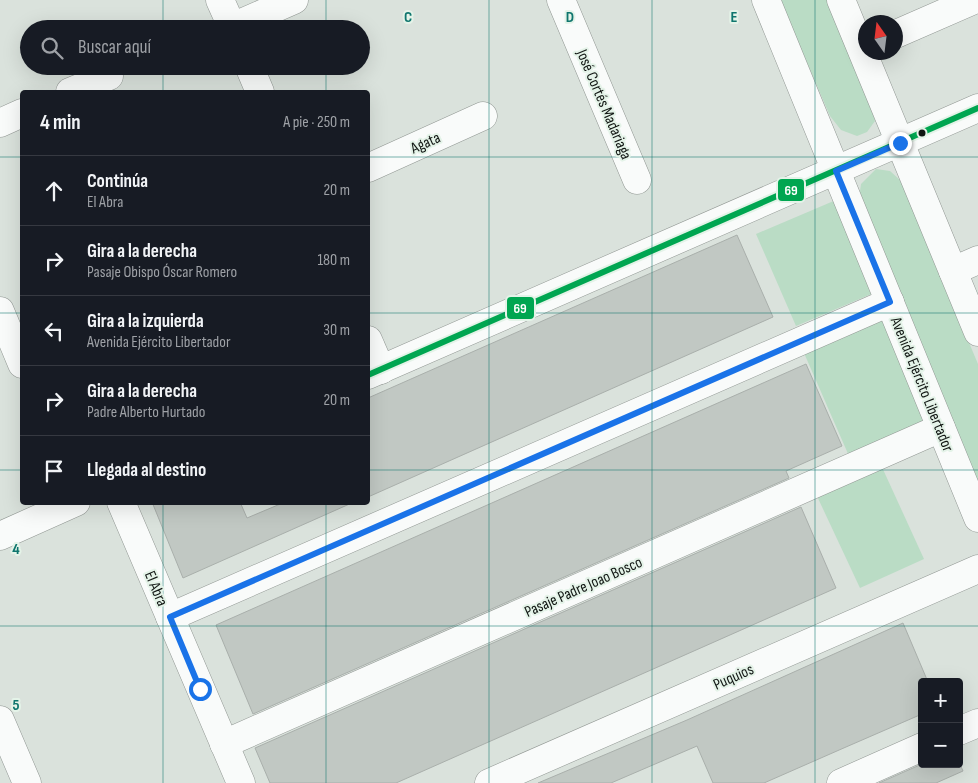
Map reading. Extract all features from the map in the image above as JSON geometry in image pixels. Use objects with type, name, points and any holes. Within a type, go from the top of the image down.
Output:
[{"type":"street","points":[[220,0],[229,20]]},
{"type":"street","points":[[250,20],[294,0]]},
{"type":"street","name":"José Cortés Madariaga","points":[[561,0],[638,180]]},
{"type":"street","name":"Avenida Ejército Libertador","points":[[766,0],[978,518]]},
{"type":"street","points":[[841,0],[858,36]]},
{"type":"street","points":[[903,31],[974,0]]},
{"type":"street","points":[[868,60],[978,332]]},
{"type":"street","points":[[253,75],[259,90]]},
{"type":"street","points":[[75,90],[109,76]]},
{"type":"street","points":[[370,351],[374,373],[978,108]]},
{"type":"street","points":[[0,123],[20,114]]},
{"type":"street","name":"Agata","points":[[370,167],[483,116]]},
{"type":"street","points":[[953,271],[978,260]]},
{"type":"street","points":[[170,617],[890,302]]},
{"type":"street","points":[[7,316],[20,358]]},
{"type":"street","name":"Pasaje Padre Joao Bosco","points":[[224,744],[941,428]]},
{"type":"street","points":[[0,536],[69,505]]},
{"type":"street","name":"El Abra","points":[[122,505],[241,783]]},
{"type":"street","name":"Puquios","points":[[489,783],[978,568]]},
{"type":"street","points":[[0,720],[27,783]]},
{"type":"street","points":[[963,729],[978,723]]},
{"type":"street","points":[[841,783],[918,749]]},
{"type":"green space","points":[[780,0],[829,0],[871,103],[875,121],[867,132],[857,136],[841,130],[830,116]]},
{"type":"green space","points":[[876,169],[890,171],[901,181],[978,364],[978,489],[859,199],[861,184]]},
{"type":"green space","points":[[836,200],[876,292],[796,326],[756,234]]},
{"type":"green space","points":[[883,319],[928,422],[849,456],[804,353]]},
{"type":"green space","points":[[881,465],[924,559],[860,588],[816,494]]},
{"type":"building","points":[[737,235],[773,317],[370,496],[370,397]]},
{"type":"building","points":[[806,364],[842,446],[786,471],[789,478],[253,714],[216,625]]},
{"type":"building","points":[[153,505],[241,505],[247,518],[278,505],[347,505],[183,578]]},
{"type":"building","points":[[801,507],[836,588],[396,783],[270,783],[255,748]]},
{"type":"building","points":[[903,623],[926,678],[918,678],[918,716],[764,783],[713,783],[697,746],[611,783],[538,783],[687,720]]},
{"type":"building","points":[[918,766],[918,768],[962,768],[963,771],[936,783],[879,783]]},
{"type":"transit line","name":"69","points":[[370,374],[978,108]]},
{"type":"route","points":[[200,689],[170,617],[890,302],[836,171],[900,143]]}]
